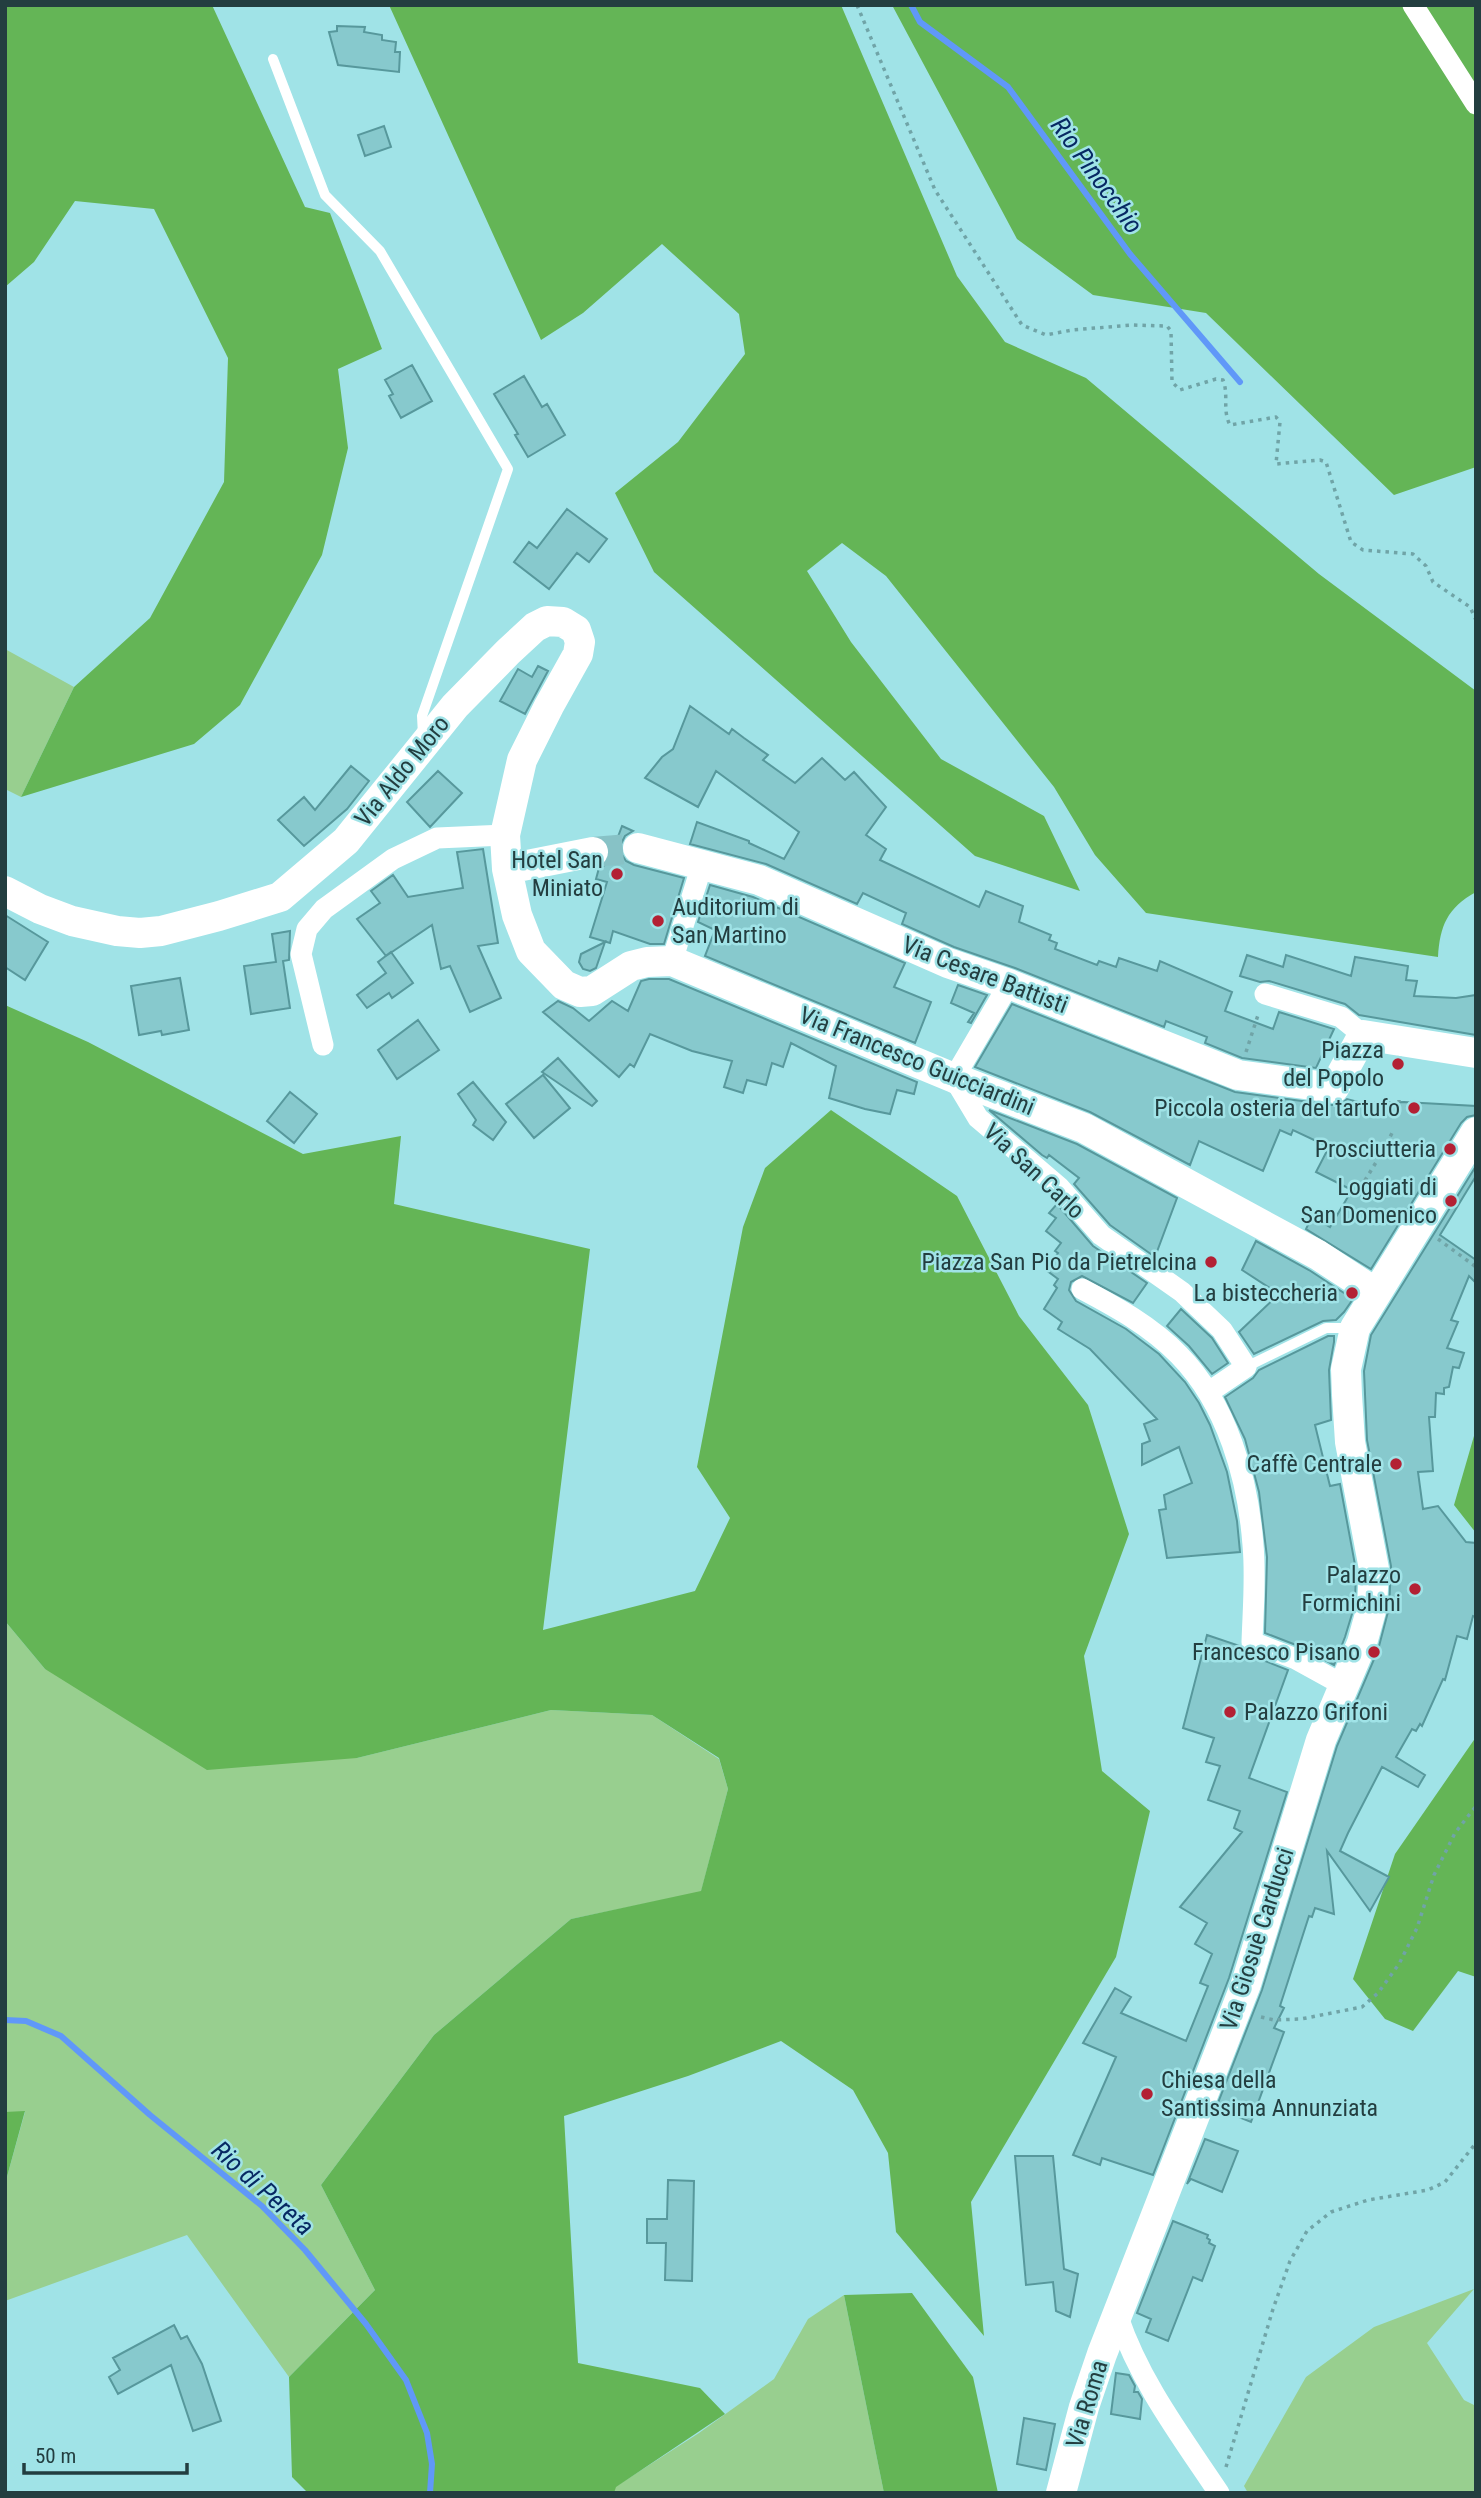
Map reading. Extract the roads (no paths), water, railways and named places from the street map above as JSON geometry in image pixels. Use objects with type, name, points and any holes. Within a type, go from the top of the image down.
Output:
[{"type":"main road","name":"Via Aldo Moro","points":[[5,891],[40,909],[72,921],[140,933],[160,931],[219,916],[280,897],[346,841],[455,706],[535,627],[547,621],[563,621],[576,630],[580,642],[578,654],[522,761],[505,835],[507,869]]},
{"type":"main road","name":"Via Cesare Battisti","points":[[638,848],[759,880],[948,963],[1009,984],[1238,1075],[1334,1088],[1363,1035]]},
{"type":"main road","points":[[507,869],[593,852]]},
{"type":"main road","name":"Via Francesco Guicciardini","points":[[507,869],[517,915],[531,951],[564,985],[580,992],[592,991],[631,966],[672,961],[954,1078],[1084,1128],[1320,1252],[1376,1293]]},
{"type":"main road","points":[[1363,1035],[1476,1053]]},
{"type":"main road","name":"Via Giosuè Carducci","points":[[1118,2316],[1245,1984],[1302,1796],[1321,1740],[1362,1643],[1372,1607],[1374,1569],[1350,1442],[1346,1369],[1355,1328],[1476,1132]]},
{"type":"main road","name":"Via Roma","points":[[1061,2493],[1084,2407],[1118,2316]]},
{"type":"street","points":[[1413,5],[1476,104]]},
{"type":"street","name":"Via Aldo Moro","points":[[323,1045],[301,954],[307,929],[324,909],[393,859],[437,838],[505,835]]},
{"type":"street","points":[[672,961],[702,865]]},
{"type":"street","points":[[954,1078],[1009,984]]},
{"type":"street","points":[[1265,994],[1341,1017],[1363,1035]]},
{"type":"street","name":"Via San Carlo","points":[[954,1078],[978,1118],[1059,1187],[1101,1235],[1182,1292],[1222,1330],[1249,1366]]},
{"type":"street","points":[[1082,1289],[1122,1310],[1157,1336],[1179,1355],[1209,1392],[1235,1450],[1243,1480],[1253,1545],[1252,1642],[1296,1659],[1345,1686]]},
{"type":"street","points":[[1209,1392],[1249,1366]]},
{"type":"street","points":[[1118,2316],[1128,2348],[1143,2378],[1219,2493]]},
{"type":"lane","points":[[273,59],[325,195],[380,251],[508,469],[422,716],[424,745]]},
{"type":"lane","points":[[1249,1366],[1326,1328],[1355,1328]]},
{"type":"waterway","name":"Rio Pinocchio","points":[[911,5],[920,22],[1008,87],[1130,254],[1240,382]]},
{"type":"waterway","name":"Rio di Pereta","points":[[5,2020],[26,2021],[61,2036],[150,2115],[262,2206],[305,2250],[366,2324],[406,2380],[427,2433],[432,2464],[430,2493]]},
{"type":"tunnel","points":[[593,852],[638,848]]},
{"type":"place","name":"Hotel San Miniato","points":[[617,874]]},
{"type":"place","name":"Auditorium di San Martino","points":[[658,921]]},
{"type":"place","name":"Piazza del Popolo","points":[[1398,1064]]},
{"type":"place","name":"Piccola osteria del tartufo","points":[[1414,1108]]},
{"type":"place","name":"Prosciutteria","points":[[1450,1149]]},
{"type":"place","name":"Loggiati di San Domenico","points":[[1451,1201]]},
{"type":"place","name":"Piazza San Pio da Pietrelcina","points":[[1211,1262]]},
{"type":"place","name":"La bisteccheria","points":[[1352,1293]]},
{"type":"place","name":"Caffè Centrale","points":[[1396,1464]]},
{"type":"place","name":"Palazzo Formichini","points":[[1415,1589]]},
{"type":"place","name":"Francesco Pisano","points":[[1374,1652]]},
{"type":"place","name":"Palazzo Grifoni","points":[[1230,1712]]},
{"type":"place","name":"Chiesa della Santissima Annunziata","points":[[1147,2094]]}]
